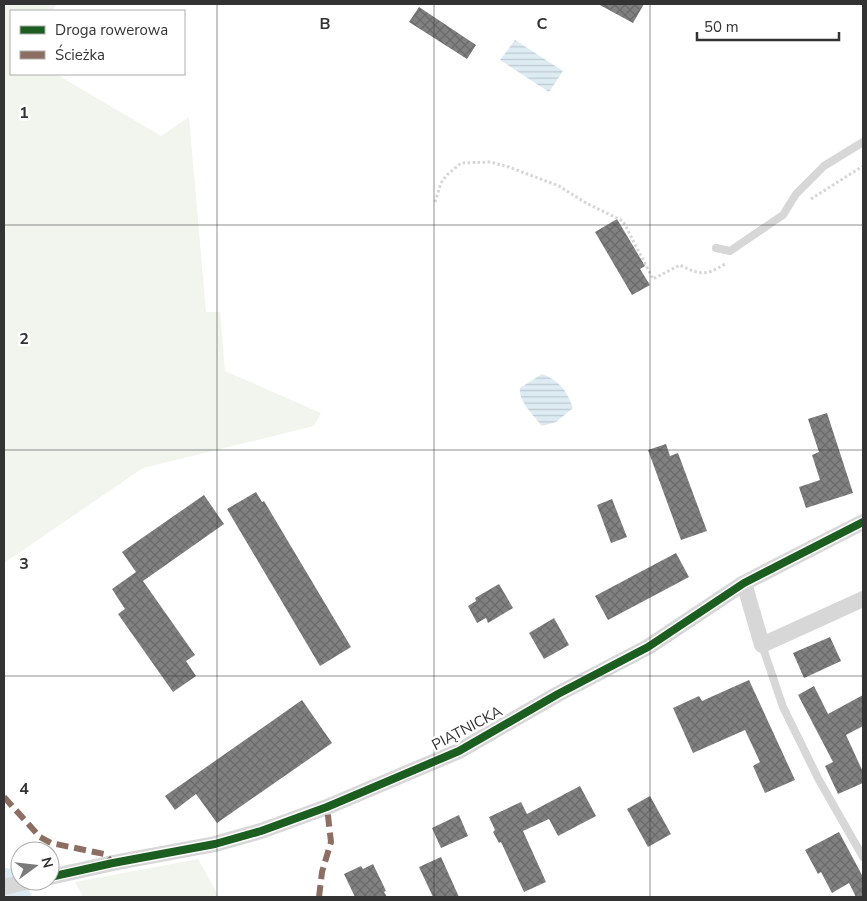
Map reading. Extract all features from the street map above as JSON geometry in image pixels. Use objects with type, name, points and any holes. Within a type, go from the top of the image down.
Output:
[{"type":"street","name":"PIĄTNICKA","points":[[60,875],[215,844],[261,831],[327,807],[459,751],[558,694],[648,647],[744,584],[863,522]]},
{"type":"street","points":[[744,584],[762,645],[863,598]]},
{"type":"lane","points":[[716,248],[730,252],[783,216],[796,194],[824,166],[863,142]]},
{"type":"lane","points":[[762,645],[783,707],[820,780],[863,857]]},
{"type":"path","points":[[435,202],[441,183],[461,163],[490,162],[559,186],[586,203],[623,221],[653,279],[680,265],[694,272],[705,274],[718,269],[733,259]]},
{"type":"path","points":[[809,201],[863,166]]},
{"type":"shaded area","points":[[4,4],[57,4],[53,10],[10,10],[10,75],[58,75],[161,136],[189,117],[206,312],[220,312],[225,371],[321,413],[314,426],[143,468],[4,563]]},
{"type":"shaded area","points":[[515,40],[563,71],[549,92],[500,60]]},
{"type":"shaded area","points":[[542,374],[554,380],[562,387],[573,408],[556,422],[542,426],[521,398],[520,388]]},
{"type":"shaded area","points":[[198,859],[219,897],[83,897],[75,882]]},
{"type":"building","points":[[598,4],[644,4],[633,23]]},
{"type":"building","points":[[419,7],[476,45],[467,59],[409,22]]},
{"type":"building","points":[[617,219],[645,266],[640,269],[650,285],[632,295],[595,232]]},
{"type":"building","points":[[827,413],[853,493],[806,508],[799,487],[820,480],[812,455],[819,452],[808,419]]},
{"type":"building","points":[[666,444],[670,456],[678,453],[707,531],[681,540],[648,450]]},
{"type":"building","points":[[256,492],[262,502],[264,501],[351,647],[320,666],[227,509]]},
{"type":"building","points":[[204,495],[224,524],[143,581],[195,655],[186,661],[196,676],[173,692],[118,614],[125,609],[112,589],[136,572],[122,552]]},
{"type":"building","points":[[612,499],[627,537],[611,543],[597,505]]},
{"type":"building","points":[[676,553],[689,577],[608,620],[595,596]]},
{"type":"building","points":[[499,584],[513,608],[488,623],[486,618],[477,623],[468,606],[476,601],[475,598]]},
{"type":"building","points":[[554,618],[569,645],[544,659],[529,633]]},
{"type":"building","points":[[830,637],[841,661],[804,678],[793,653]]},
{"type":"building","points":[[749,680],[795,780],[765,793],[753,766],[760,762],[745,730],[693,753],[673,708],[699,696],[702,701]]},
{"type":"building","points":[[814,686],[828,714],[863,695],[863,726],[846,735],[863,772],[863,783],[838,794],[825,766],[833,762],[798,695]]},
{"type":"building","points":[[302,700],[332,743],[217,823],[196,794],[175,810],[165,796]]},
{"type":"building","points":[[580,786],[596,816],[558,836],[549,819],[523,831],[546,882],[524,892],[501,842],[499,843],[493,832],[495,830],[489,817],[521,802],[527,814]]},
{"type":"building","points":[[650,796],[671,834],[648,847],[627,809]]},
{"type":"building","points":[[459,815],[468,836],[441,848],[432,828]]},
{"type":"building","points":[[839,832],[863,877],[863,897],[856,897],[849,883],[832,893],[821,872],[818,874],[805,850]]},
{"type":"building","points":[[441,857],[459,897],[433,897],[419,867]]},
{"type":"building","points":[[373,864],[387,897],[355,897],[344,874],[361,866],[363,869]]},
{"type":"waterway","points":[[4,885],[14,897]]},
{"type":"marked path","points":[[4,797],[40,837],[51,843],[104,854],[113,863]]},
{"type":"marked path","points":[[319,897],[322,872],[331,842],[327,807]]},
{"type":"cycle path","points":[[60,875],[215,844],[261,831],[327,807],[459,751],[558,694],[648,647],[744,583],[863,522]]}]
